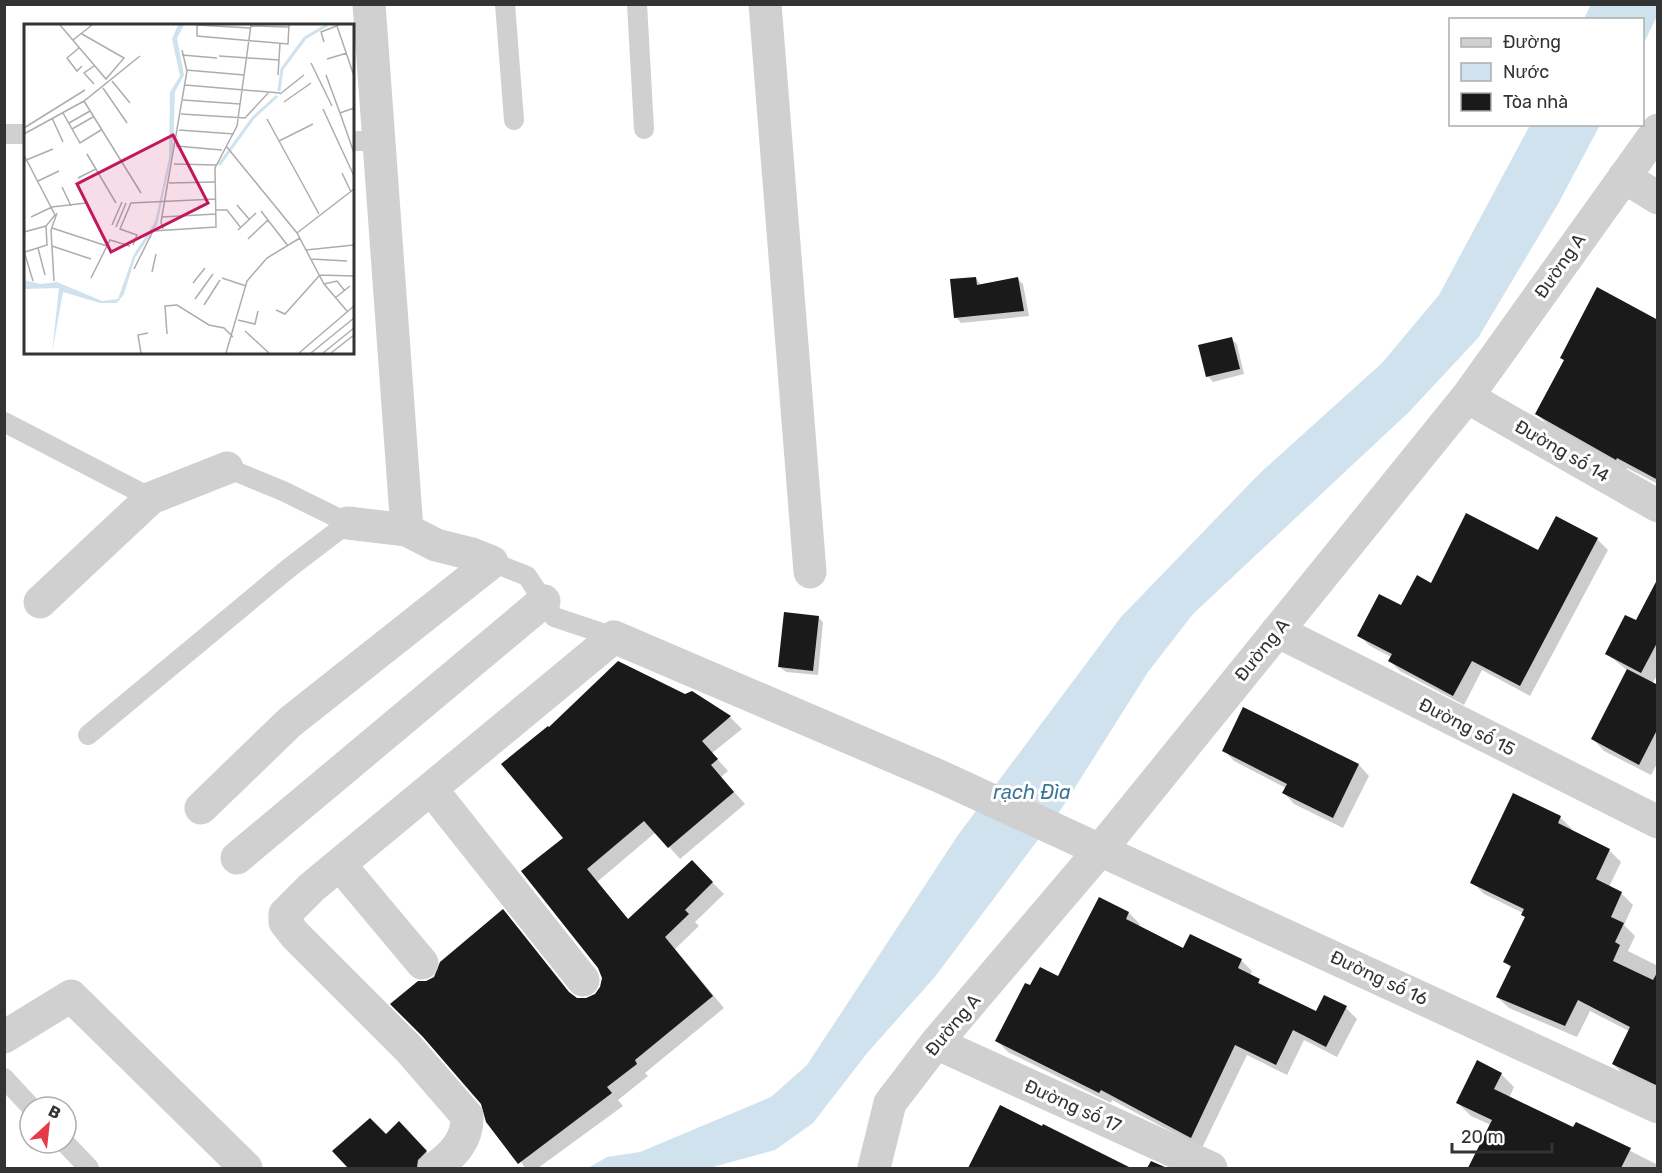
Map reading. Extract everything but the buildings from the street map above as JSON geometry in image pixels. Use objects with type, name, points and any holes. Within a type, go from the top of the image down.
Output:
[{"type":"street","points":[[369,4],[365,141],[407,530]]},
{"type":"street","points":[[765,4],[810,572]]},
{"type":"street","name":"Đường A","points":[[874,1168],[891,1103],[936,1043],[1101,849],[1467,398],[1658,130]]},
{"type":"street","points":[[1624,177],[1658,198]]},
{"type":"street","name":"Đường số 14","points":[[1467,398],[1658,506]]},
{"type":"street","points":[[40,602],[151,498],[227,468]]},
{"type":"street","points":[[201,808],[290,722],[492,562],[472,554],[436,546],[407,530],[348,523]]},
{"type":"street","points":[[237,858],[544,600]]},
{"type":"street","name":"Đường số 15","points":[[1277,631],[1658,822]]},
{"type":"street","points":[[435,1168],[453,1155],[468,1129],[467,1116],[409,1049],[285,922],[285,914],[340,865],[614,637]]},
{"type":"street","name":"Đường số 16","points":[[614,637],[1062,831],[1658,1107]]},
{"type":"street","points":[[432,790],[583,980]]},
{"type":"street","points":[[340,865],[422,963]]},
{"type":"street","points":[[4,1037],[70,996],[246,1168]]},
{"type":"street","name":"Đường số 17","points":[[936,1043],[1211,1168]]},
{"type":"lane","points":[[505,4],[514,120]]},
{"type":"lane","points":[[637,4],[644,129]]},
{"type":"lane","points":[[4,134],[24,134]]},
{"type":"lane","points":[[4,422],[151,498]]},
{"type":"lane","points":[[88,735],[289,568],[348,523],[283,491],[227,468]]},
{"type":"lane","points":[[492,562],[527,576],[554,617],[614,637]]},
{"type":"lane","points":[[4,1078],[20,1095]]},
{"type":"lane","points":[[77,1155],[89,1168]]},
{"type":"water","points":[[1591,4],[1657,5],[1657,16],[1644,43],[1644,18],[1584,18]]},
{"type":"water","name":"rạch Đìa","points":[[1529,126],[1599,126],[1558,204],[1478,338],[1409,412],[1193,614],[1148,672],[1062,808],[934,978],[868,1052],[813,1123],[775,1150],[709,1168],[588,1168],[607,1157],[640,1152],[771,1097],[807,1065],[958,835],[1121,617],[1260,473],[1382,363],[1439,295]]}]
